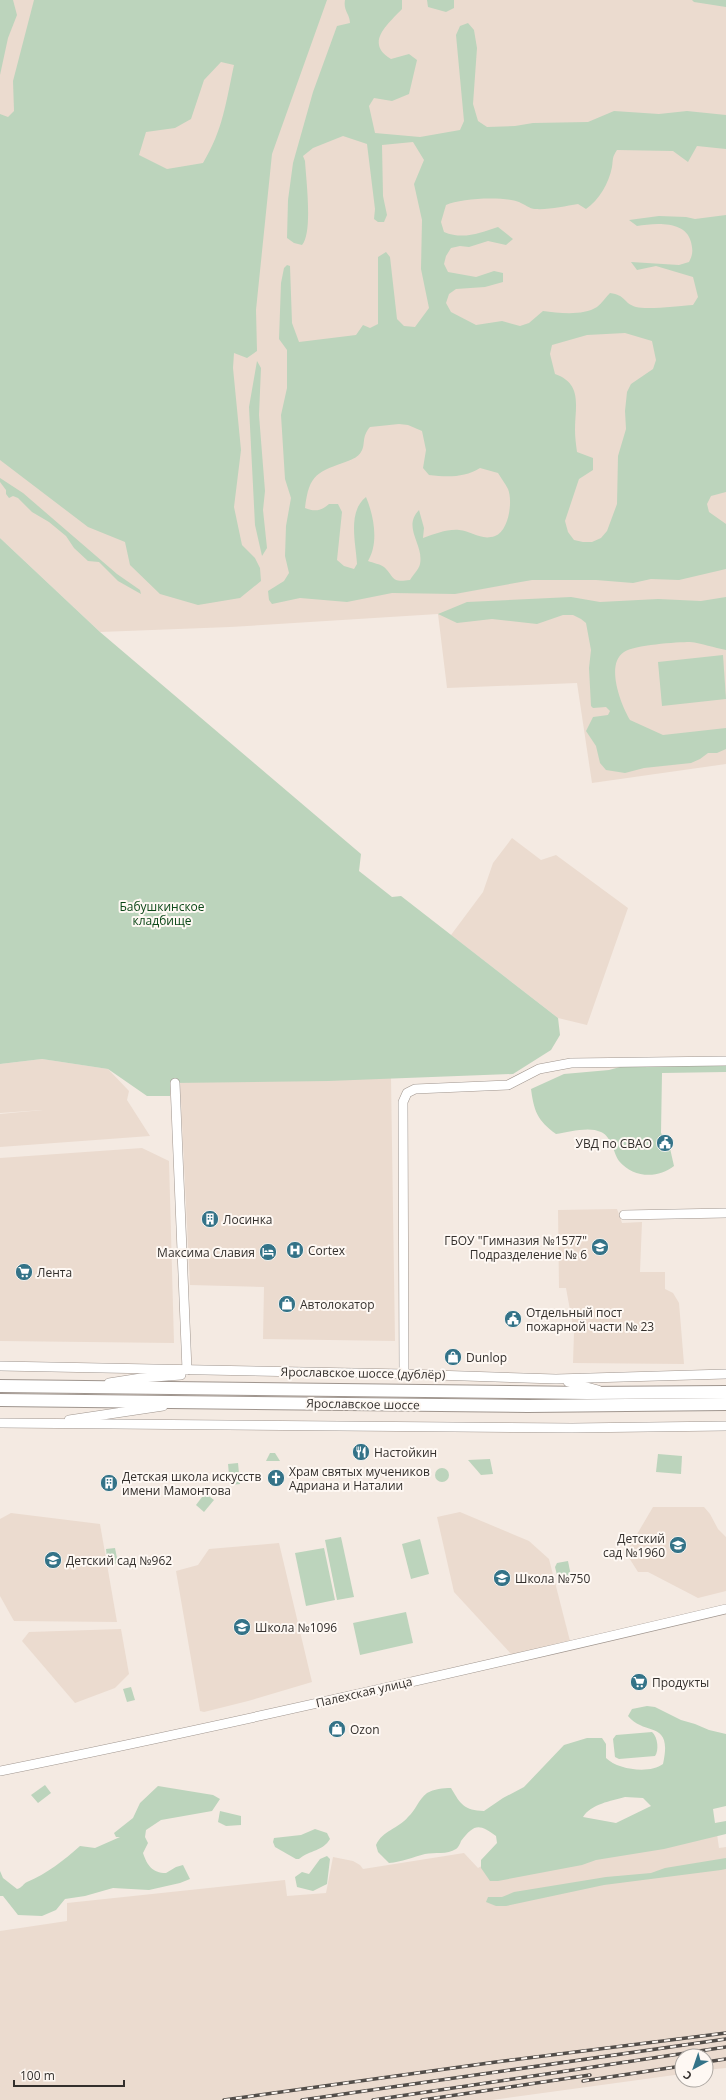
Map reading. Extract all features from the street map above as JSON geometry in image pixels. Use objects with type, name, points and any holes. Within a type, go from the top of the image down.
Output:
[{"type":"main road","name":"Ярославское шоссе","points":[[0,1386],[609,1393],[726,1392]]},
{"type":"main road","name":"Ярославское шоссе","points":[[0,1400],[528,1406],[726,1404]]},
{"type":"street","points":[[404,1374],[403,1102],[407,1093],[415,1089],[508,1085],[539,1069],[571,1063],[726,1061]]},
{"type":"street","points":[[175,1083],[187,1370]]},
{"type":"street","points":[[624,1215],[726,1213]]},
{"type":"street","name":"Ярославское шоссе (дублёр)","points":[[0,1366],[404,1374],[556,1379],[726,1374]]},
{"type":"street","points":[[88,1387],[141,1378],[186,1375],[210,1371]]},
{"type":"street","points":[[556,1379],[609,1393]]},
{"type":"street","points":[[50,1424],[190,1402]]},
{"type":"street","points":[[0,1423],[572,1428],[726,1426]]},
{"type":"street","name":"Палехская улица","points":[[0,1771],[134,1744],[726,1609]]},
{"type":"shaded area","points":[[0,0],[726,0],[726,764],[592,783],[577,683],[447,688],[438,614],[230,627],[100,632],[0,538]]},
{"type":"shaded area","points":[[512,838],[541,860],[556,855],[628,908],[587,1025],[558,1018],[451,935],[483,892],[493,863]]},
{"type":"shaded area","points":[[42,1059],[108,1069],[129,1091],[127,1100],[150,1136],[0,1147],[0,1114],[43,1110],[0,1113],[0,1064]]},
{"type":"shaded area","points":[[391,1078],[395,1341],[263,1339],[264,1287],[190,1285],[180,1082]]},
{"type":"shaded area","points":[[142,1148],[169,1161],[174,1343],[0,1341],[0,1158]]},
{"type":"shaded area","points":[[617,1209],[622,1223],[642,1222],[640,1272],[665,1272],[665,1289],[673,1293],[679,1303],[684,1364],[573,1363],[574,1332],[566,1288],[559,1288],[558,1210]]},
{"type":"shaded area","name":"Детский сад №1960","points":[[653,1507],[704,1507],[710,1514],[718,1529],[726,1537],[726,1591],[698,1598],[648,1572],[638,1572],[626,1553]]},
{"type":"shaded area","name":"Школа №750","points":[[460,1512],[529,1541],[549,1559],[570,1641],[512,1655],[454,1592],[437,1517]]},
{"type":"shaded area","name":"Детский сад №962","points":[[11,1513],[100,1524],[117,1622],[14,1621],[0,1596],[0,1519]]},
{"type":"shaded area","name":"Школа №1096","points":[[279,1543],[312,1682],[248,1701],[204,1712],[200,1711],[176,1571],[198,1565],[209,1549]]},
{"type":"shaded area","points":[[121,1629],[129,1674],[115,1688],[75,1703],[22,1641],[29,1632]]},
{"type":"shaded area","points":[[717,1834],[719,1848],[726,1847],[726,2068],[714,2069],[714,2048],[674,2048],[674,2075],[492,2100],[0,2100],[0,1931],[67,1921],[67,1903],[285,1880],[287,1896],[326,1893],[333,1857],[353,1861],[360,1865],[363,1869],[464,1853],[478,1868],[502,1855]]},
{"type":"green space","points":[[0,0],[13,0],[17,15],[8,38],[0,75]]},
{"type":"green space","points":[[34,0],[327,0],[272,154],[256,310],[257,351],[247,358],[234,353],[233,368],[241,450],[234,507],[242,545],[255,558],[260,568],[261,581],[240,598],[198,605],[160,594],[130,565],[125,542],[88,527],[0,460],[0,114],[8,117],[14,111],[13,81]],"holes":[[[221,62],[234,65],[226,104],[219,127],[210,151],[203,163],[167,169],[139,155],[146,132],[175,128],[191,119],[204,80]]]},
{"type":"green space","points":[[345,0],[402,0],[402,9],[385,27],[379,40],[379,47],[383,53],[391,59],[409,54],[417,60],[409,94],[392,101],[374,98],[369,106],[375,133],[420,137],[460,130],[464,121],[456,35],[460,26],[468,23],[474,30],[477,48],[473,104],[478,121],[487,127],[515,126],[533,123],[588,122],[614,111],[659,114],[687,111],[726,115],[726,149],[697,146],[688,162],[673,151],[617,150],[613,157],[611,173],[606,185],[595,201],[586,209],[578,204],[533,209],[512,200],[493,198],[471,199],[446,205],[441,222],[444,232],[451,234],[465,236],[498,227],[513,239],[506,245],[488,241],[469,247],[460,246],[451,248],[446,256],[444,264],[448,272],[476,277],[494,271],[503,273],[503,282],[485,287],[456,289],[449,294],[446,303],[451,312],[476,325],[502,321],[520,326],[529,323],[543,311],[578,313],[591,310],[597,307],[610,293],[619,295],[632,305],[641,308],[664,308],[693,305],[698,297],[693,277],[656,266],[637,270],[631,262],[679,265],[689,262],[692,255],[692,250],[688,235],[676,226],[652,224],[637,226],[629,220],[659,216],[686,217],[695,219],[726,215],[726,492],[711,496],[707,504],[709,512],[726,524],[726,569],[679,580],[651,579],[633,583],[596,580],[532,580],[455,594],[392,593],[347,602],[300,598],[272,604],[269,600],[268,591],[284,581],[289,573],[285,556],[286,526],[291,498],[285,479],[281,415],[287,388],[287,350],[279,339],[281,283],[284,268],[287,265],[290,266],[292,323],[299,342],[356,335],[363,325],[370,328],[378,324],[378,257],[386,252],[390,257],[397,319],[404,326],[415,327],[429,308],[421,269],[422,220],[414,184],[424,160],[413,142],[382,145],[383,196],[387,215],[384,222],[378,222],[374,219],[375,209],[367,144],[343,136],[313,148],[303,156],[305,161],[308,205],[305,239],[302,245],[294,243],[287,238],[288,200],[293,163],[313,92],[337,26],[350,23]],"holes":[[[625,333],[652,341],[656,360],[653,369],[631,384],[627,392],[625,411],[626,429],[618,456],[617,504],[607,531],[601,538],[592,542],[574,540],[568,532],[565,521],[579,479],[593,470],[593,458],[577,452],[575,433],[576,397],[570,384],[564,378],[555,374],[550,354],[552,345],[587,335]],[[399,424],[408,425],[422,431],[426,450],[423,468],[429,475],[462,475],[468,474],[480,468],[498,473],[508,489],[510,501],[509,515],[504,528],[500,533],[490,537],[481,537],[464,531],[450,530],[423,538],[424,528],[419,510],[414,517],[413,530],[419,550],[420,564],[410,580],[404,581],[396,580],[384,567],[368,561],[373,546],[374,529],[371,512],[366,497],[360,503],[356,511],[354,538],[357,564],[354,569],[344,566],[337,560],[342,512],[338,504],[329,504],[318,510],[305,508],[309,487],[312,481],[322,471],[355,458],[361,452],[367,431],[370,427]]]},
{"type":"green space","points":[[427,0],[454,0],[454,8],[446,12],[428,7]]},
{"type":"green space","points":[[692,0],[726,0],[726,7],[694,2]]},
{"type":"green space","points":[[257,361],[261,368],[259,415],[265,491],[263,510],[267,548],[262,556],[255,525],[249,407]]},
{"type":"green space","points":[[0,478],[23,493],[117,574],[140,590],[141,594],[118,581],[99,562],[88,561],[74,548],[66,536],[49,522],[32,512],[18,498],[13,496],[9,498],[6,494],[6,490],[0,482]]},
{"type":"green space","name":"Бабушкинское кладбище","points":[[0,538],[100,632],[361,854],[359,871],[392,897],[401,896],[558,1018],[560,1035],[551,1050],[513,1074],[328,1081],[171,1083],[170,1096],[147,1096],[108,1069],[42,1059],[0,1064]]},
{"type":"green space","points":[[571,597],[600,602],[658,599],[701,601],[726,597],[726,650],[690,642],[666,643],[637,647],[624,652],[618,658],[615,675],[619,695],[630,720],[663,735],[726,728],[726,749],[717,753],[708,753],[691,763],[644,768],[625,773],[606,770],[600,763],[596,746],[586,731],[593,717],[608,715],[610,711],[606,707],[593,708],[591,706],[589,668],[591,650],[586,623],[573,615],[563,615],[537,624],[492,619],[457,623],[438,614],[467,602]]},
{"type":"green space","points":[[723,655],[726,699],[662,706],[658,662]]},
{"type":"green space","points":[[726,1063],[726,1072],[662,1073],[661,1133],[669,1144],[674,1166],[661,1173],[653,1175],[646,1175],[631,1171],[625,1167],[619,1161],[608,1137],[601,1132],[585,1129],[556,1134],[544,1124],[535,1109],[532,1097],[531,1089],[564,1074],[609,1070],[631,1064]]},
{"type":"green space","points":[[270,1453],[275,1453],[280,1461],[266,1461]]},
{"type":"green space","points":[[658,1454],[682,1456],[681,1474],[656,1472]]},
{"type":"green space","points":[[490,1459],[493,1474],[481,1475],[468,1460]]},
{"type":"green space","points":[[238,1463],[240,1484],[230,1485],[228,1464]]},
{"type":"green space","points":[[439,1468],[445,1468],[449,1472],[449,1478],[445,1482],[439,1482],[435,1478],[435,1472]]},
{"type":"green space","points":[[205,1493],[214,1500],[204,1512],[196,1505]]},
{"type":"green space","points":[[341,1537],[354,1597],[337,1600],[325,1540]]},
{"type":"green space","points":[[420,1539],[429,1574],[411,1579],[402,1544]]},
{"type":"green space","points":[[115,1548],[118,1563],[108,1565],[106,1549]]},
{"type":"green space","points":[[324,1548],[335,1600],[306,1606],[295,1553]]},
{"type":"green space","points":[[568,1561],[572,1581],[559,1583],[555,1567],[557,1563]]},
{"type":"green space","points":[[406,1612],[413,1643],[360,1655],[353,1623]]},
{"type":"green space","points":[[131,1687],[135,1700],[127,1702],[123,1689]]},
{"type":"green space","points":[[647,1706],[655,1707],[681,1720],[709,1730],[726,1734],[726,1806],[713,1809],[715,1823],[726,1821],[726,1834],[664,1849],[596,1860],[582,1865],[498,1881],[490,1881],[481,1868],[481,1860],[497,1843],[496,1836],[481,1827],[477,1827],[470,1831],[457,1848],[445,1853],[425,1854],[403,1861],[389,1863],[378,1852],[376,1845],[379,1840],[404,1821],[427,1793],[439,1789],[451,1788],[464,1806],[467,1808],[484,1811],[503,1798],[524,1787],[564,1745],[587,1738],[602,1738],[606,1744],[606,1758],[618,1765],[626,1768],[642,1770],[657,1767],[663,1764],[665,1750],[664,1740],[656,1731],[642,1726],[628,1716],[632,1709]],"holes":[[[625,1797],[643,1798],[651,1806],[616,1823],[583,1817],[591,1809],[608,1802]]]},
{"type":"green space","points":[[652,1732],[656,1737],[657,1744],[655,1756],[619,1759],[615,1757],[613,1739],[616,1735]]},
{"type":"green space","points":[[45,1785],[51,1793],[38,1803],[31,1795]]},
{"type":"green space","points":[[158,1786],[213,1795],[220,1799],[212,1811],[161,1820],[146,1830],[145,1837],[148,1843],[143,1853],[148,1865],[157,1872],[166,1873],[183,1865],[190,1879],[180,1883],[149,1890],[113,1888],[85,1896],[65,1899],[56,1910],[42,1916],[18,1915],[3,1896],[0,1896],[0,1871],[3,1878],[17,1889],[27,1882],[42,1875],[68,1857],[80,1846],[95,1848],[120,1837],[116,1837],[114,1833],[133,1818],[140,1803]]},
{"type":"green space","points":[[220,1811],[241,1816],[241,1825],[226,1826],[218,1822]]},
{"type":"green space","points":[[315,1829],[327,1833],[330,1839],[324,1846],[299,1859],[296,1859],[275,1847],[273,1842],[274,1838],[301,1835]]},
{"type":"green space","points":[[327,1856],[330,1859],[327,1884],[313,1891],[297,1887],[295,1877],[302,1872],[309,1874],[320,1859]]},
{"type":"green space","points":[[726,1858],[726,1869],[721,1870],[604,1885],[506,1906],[496,1906],[486,1902],[488,1897],[502,1897],[514,1892],[606,1877],[651,1873],[665,1868]]},
{"type":"railway","points":[[224,2100],[496,2062],[726,2033]]},
{"type":"railway","points":[[302,2100],[726,2039]]},
{"type":"railway","points":[[373,2100],[726,2047]]},
{"type":"railway","points":[[714,2061],[726,2059]]},
{"type":"railway","points":[[583,2081],[674,2067]]},
{"type":"railway","points":[[422,2100],[590,2075]]},
{"type":"place","name":"УВД по СВАО","points":[[665,1143]]},
{"type":"place","name":"Лосинка","points":[[210,1219]]},
{"type":"place","name":"ГБОУ \"Гимназия №1577\" Подразделение № 6","points":[[600,1247]]},
{"type":"place","name":"Cortex","points":[[295,1250]]},
{"type":"place","name":"Максима Славия","points":[[268,1252]]},
{"type":"place","name":"Лента","points":[[24,1272]]},
{"type":"place","name":"Автолокатор","points":[[287,1304]]},
{"type":"place","name":"Отдельный пост пожарной части № 23","points":[[513,1319]]},
{"type":"place","name":"Dunlop","points":[[453,1357]]},
{"type":"place","name":"Настойкин","points":[[361,1452]]},
{"type":"place","name":"Храм святых мучеников Адриана и Наталии","points":[[276,1478]]},
{"type":"place","name":"Детская школа искусств имени Мамонтова","points":[[109,1483]]},
{"type":"place","name":"Детский сад №1960","points":[[678,1545]]},
{"type":"place","name":"Детский сад №962","points":[[53,1560]]},
{"type":"place","name":"Школа №750","points":[[502,1578]]},
{"type":"place","name":"Школа №1096","points":[[242,1627]]},
{"type":"place","name":"Продукты","points":[[639,1682]]},
{"type":"place","name":"Ozon","points":[[337,1729]]}]
